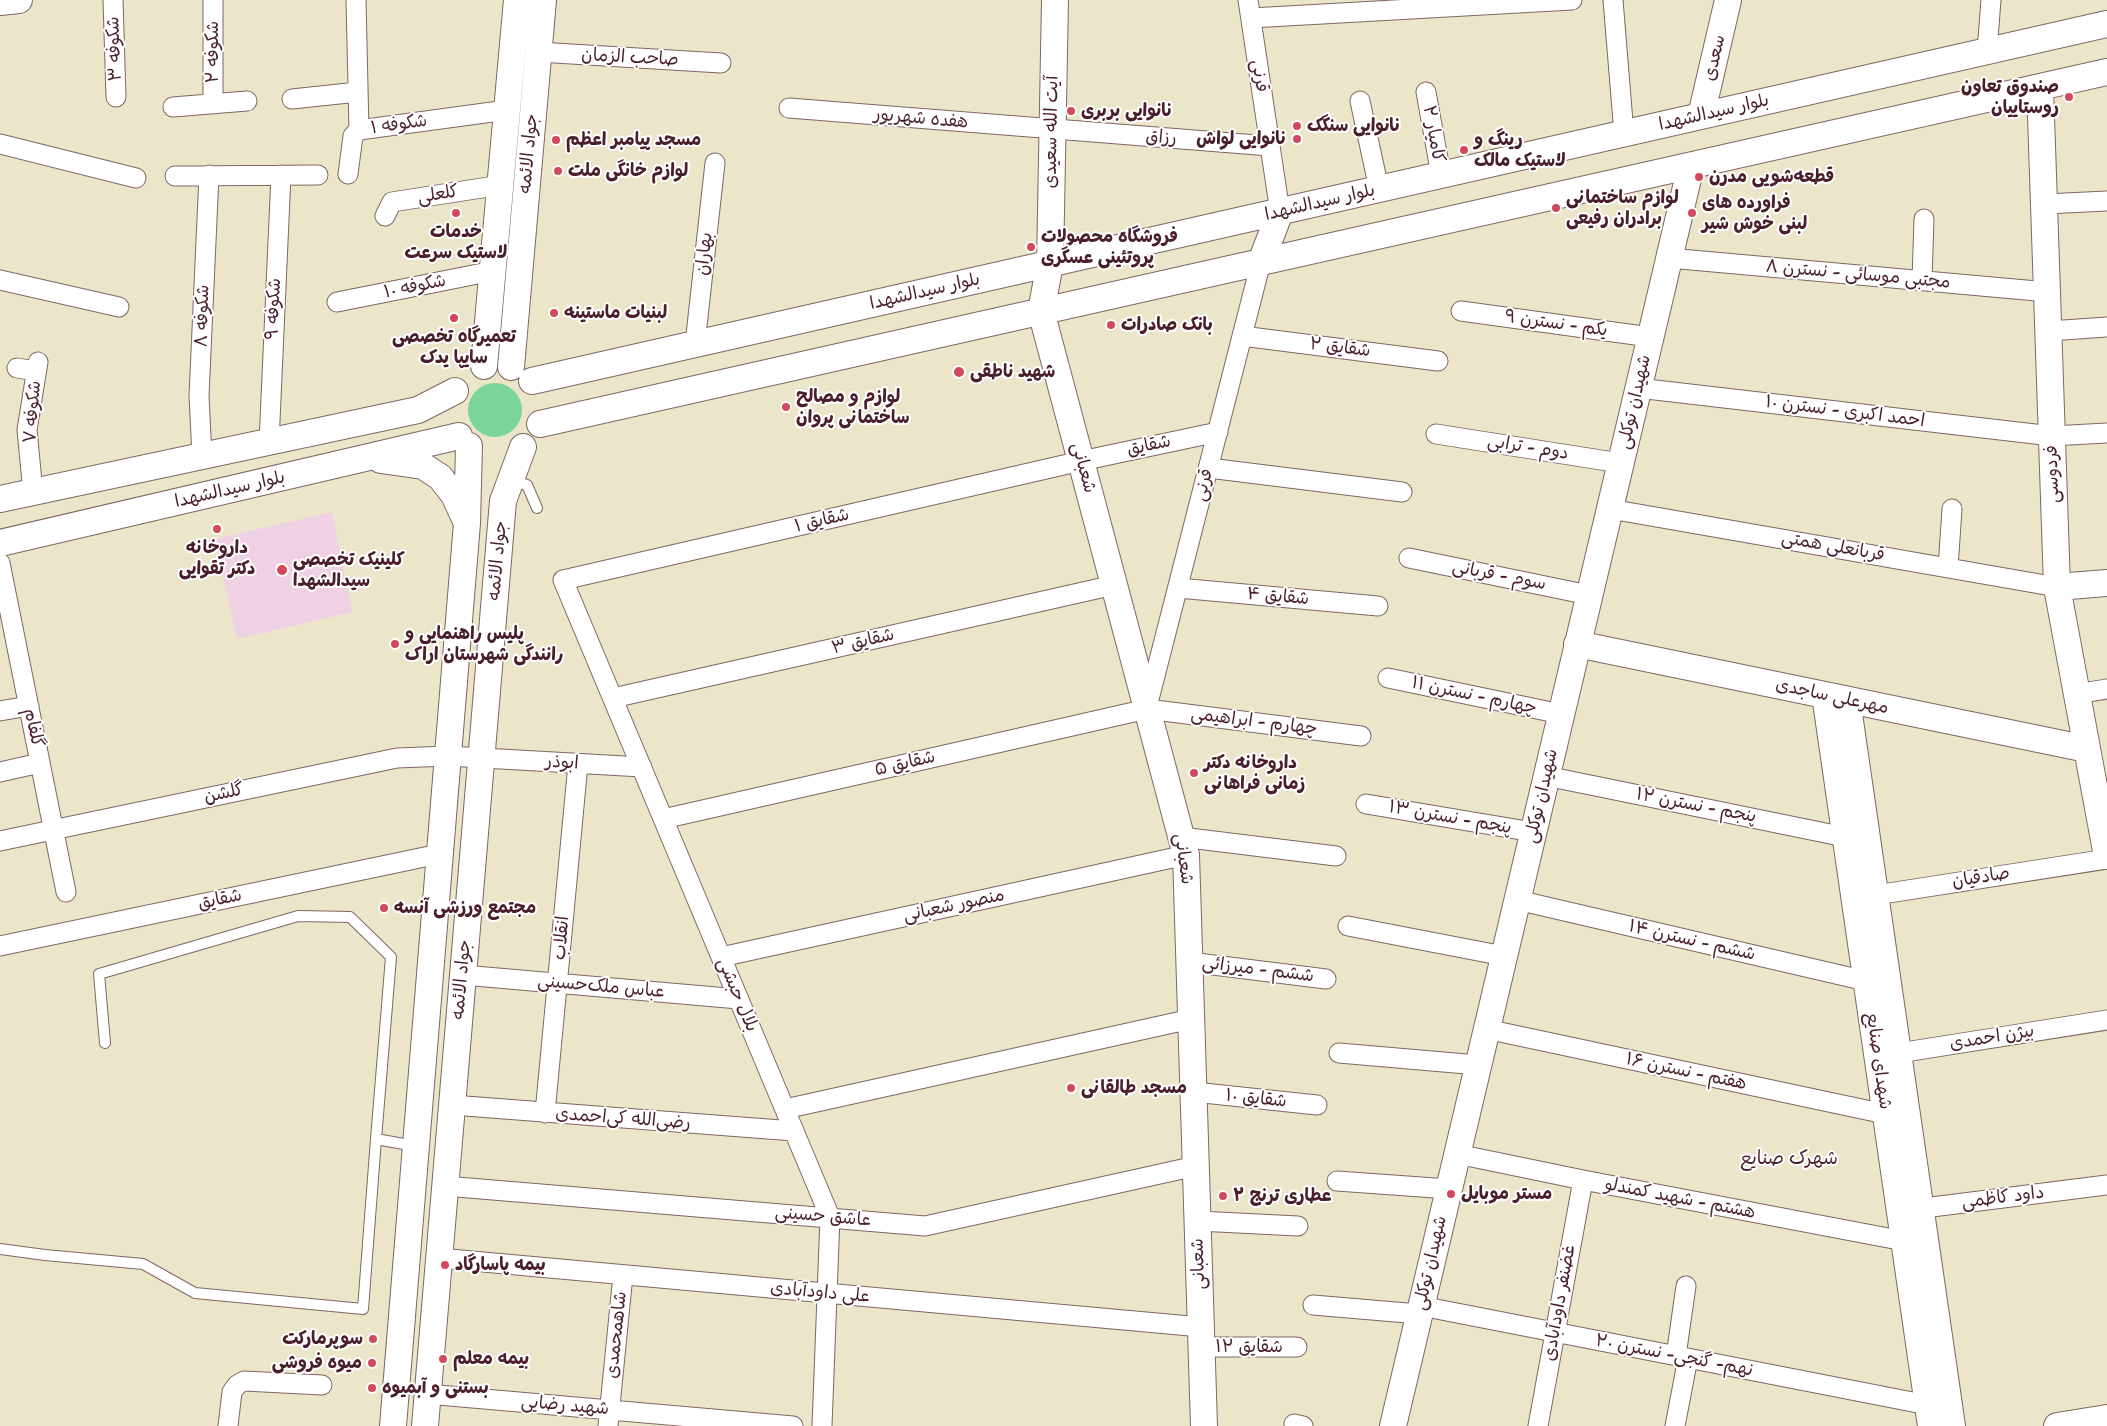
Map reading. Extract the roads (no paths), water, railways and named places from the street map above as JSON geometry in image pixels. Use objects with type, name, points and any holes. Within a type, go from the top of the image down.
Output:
[{"type":"main road","points":[[0,2],[18,0]]},
{"type":"main road","name":"جواد الائمه","points":[[484,366],[517,0]]},
{"type":"main road","name":"جواد الائمه","points":[[511,367],[543,0]]},
{"type":"main road","name":"آیت الله سعیدی","points":[[1041,311],[1050,264],[1054,0]]},
{"type":"main road","name":"سعدی","points":[[1701,116],[1728,0]]},
{"type":"main road","name":"بلوار سیدالشهدا","points":[[532,381],[2107,24]]},
{"type":"main road","points":[[540,424],[2107,72]]},
{"type":"main road","name":"فردوسی","points":[[2040,87],[2056,587],[2107,858]]},
{"type":"main road","name":"شهیدان توکلی","points":[[1395,1426],[1420,1310],[1486,1029],[1691,166]]},
{"type":"main road","points":[[1261,262],[1280,212]]},
{"type":"main road","name":"شعبانی","points":[[1041,311],[1184,846],[1192,1019],[1204,1426]]},
{"type":"main road","points":[[498,365],[511,367],[519,370],[532,381],[539,394],[542,409],[540,424],[533,437],[523,447],[510,453],[496,455],[482,453],[464,441],[454,426],[451,414],[455,391],[472,372],[484,366],[498,365]]},
{"type":"main road","points":[[0,499],[418,410],[455,391]]},
{"type":"main road","name":"جواد الائمه","points":[[392,1426],[467,523],[464,441]]},
{"type":"main road","name":"بلوار سیدالشهدا","points":[[0,543],[361,459],[464,441]]},
{"type":"main road","name":"جواد الائمه","points":[[425,1426],[503,501],[523,447]]},
{"type":"main road","points":[[361,459],[386,460],[422,466],[440,477],[454,495],[467,523]]},
{"type":"main road","points":[[2056,587],[2107,583]]},
{"type":"main road","name":"مهرعلی ساجدی","points":[[1578,644],[2087,749]]},
{"type":"main road","name":"شهدای صنایع","points":[[1836,697],[1910,1210],[1952,1426]]},
{"type":"main road","name":"شهدای صنایع","points":[[1843,748],[1846,837],[1865,896],[1866,981],[1888,1055],[1886,1114],[1910,1210],[1904,1241],[1929,1415]]},
{"type":"main road","points":[[2057,1426],[2107,1418]]},
{"type":"street","name":"شکوفه ۳","points":[[113,0],[116,97]]},
{"type":"street","name":"شکوفه ۲","points":[[213,0],[213,103]]},
{"type":"street","name":"شکوفه ۱","points":[[356,0],[359,130],[507,110]]},
{"type":"street","points":[[1249,9],[1572,0]]},
{"type":"street","points":[[1613,0],[1624,134]]},
{"type":"street","points":[[1987,52],[1991,0]]},
{"type":"street","name":"قرنی","points":[[1249,9],[1280,212]]},
{"type":"street","name":"صاحب الزمان","points":[[538,52],[722,63]]},
{"type":"street","points":[[292,100],[358,92]]},
{"type":"street","name":"کامیار ۲","points":[[1426,92],[1441,175]]},
{"type":"street","points":[[173,107],[247,100]]},
{"type":"street","points":[[1360,101],[1379,189]]},
{"type":"street","name":"هفده شهریور","points":[[789,108],[1052,130]]},
{"type":"street","points":[[348,174],[353,136],[359,130]]},
{"type":"street","name":"رزاق","points":[[1052,130],[1270,146]]},
{"type":"street","points":[[0,144],[136,178]]},
{"type":"street","name":"بهاران","points":[[695,344],[715,164]]},
{"type":"street","name":"شکوفه ۸","points":[[202,456],[199,396],[209,175]]},
{"type":"street","name":"شکوفه ۹","points":[[269,442],[280,175]]},
{"type":"street","points":[[175,176],[318,175]]},
{"type":"street","name":"کلعلی","points":[[385,216],[392,202],[500,185]]},
{"type":"street","points":[[2045,204],[2107,202]]},
{"type":"street","points":[[1922,280],[1924,219]]},
{"type":"street","name":"مجتبی موسائی - نسترن ۸","points":[[1669,258],[2048,292]]},
{"type":"street","name":"قرنی","points":[[1147,708],[1261,262]]},
{"type":"street","name":"شکوفه ۱۰","points":[[336,302],[493,271]]},
{"type":"street","points":[[0,280],[119,307]]},
{"type":"street","name":"یکم - نسترن ۹","points":[[1461,311],[1650,337]]},
{"type":"street","points":[[2049,331],[2107,327]]},
{"type":"street","name":"شقایق ۲","points":[[1242,336],[1438,360]]},
{"type":"street","name":"شکوفه ۷","points":[[17,368],[37,366],[27,430],[33,492]]},
{"type":"street","name":"احمد اکبری - نسترن ۱۰","points":[[1638,388],[2052,436],[2107,433]]},
{"type":"street","name":"شقایق","points":[[1081,461],[1218,432]]},
{"type":"street","name":"دوم - ترابی","points":[[1436,434],[1620,463]]},
{"type":"street","name":"شقایق ۱","points":[[564,580],[1081,461]]},
{"type":"street","points":[[1209,468],[1402,492]]},
{"type":"street","name":"قربانعلی همتی","points":[[1610,508],[2056,587]]},
{"type":"street","points":[[1948,568],[1952,509]]},
{"type":"street","name":"سوم - قربانی","points":[[1409,558],[1589,595]]},
{"type":"street","name":"گلفام","points":[[0,563],[66,892]]},
{"type":"street","name":"بلال حبشی","points":[[564,580],[830,1217],[822,1426]]},
{"type":"street","name":"شقایق ۳","points":[[613,698],[1114,585]]},
{"type":"street","name":"شقایق ۴","points":[[1178,588],[1378,606]]},
{"type":"street","name":"چهارم - نسترن ۱۱","points":[[1388,678],[1561,714]]},
{"type":"street","points":[[2076,694],[2107,690]]},
{"type":"street","points":[[0,711],[29,706]]},
{"type":"street","name":"چهارم - ابراهیمی","points":[[1147,708],[1361,736]]},
{"type":"street","name":"شقایق ۵","points":[[664,818],[1147,708]]},
{"type":"street","name":"گلشن","points":[[0,841],[397,758],[448,756],[481,758]]},
{"type":"street","name":"ابوذر","points":[[481,758],[642,767]]},
{"type":"street","points":[[0,772],[40,762]]},
{"type":"street","name":"انقلاب","points":[[546,1113],[578,764]]},
{"type":"street","name":"پنجم - نسترن ۱۲","points":[[1546,776],[1846,837]]},
{"type":"street","name":"پنجم - نسترن ۱۳","points":[[1366,804],[1533,832]]},
{"type":"street","name":"منصور شعبانی","points":[[721,957],[1184,846],[1336,856]]},
{"type":"street","name":"شقایق","points":[[0,946],[440,854]]},
{"type":"street","name":"صادقیان","points":[[1865,896],[2107,858]]},
{"type":"street","name":"ششم - نسترن ۱۴","points":[[1517,900],[1866,981]]},
{"type":"street","points":[[1348,926],[1504,956]]},
{"type":"street","name":"ششم - میرزائی","points":[[1190,962],[1326,979]]},
{"type":"street","name":"عباس ملک‌حسینی","points":[[463,975],[739,998]]},
{"type":"street","points":[[785,1109],[1192,1019]]},
{"type":"street","name":"بیژن احمدی","points":[[1888,1055],[2107,1020]]},
{"type":"street","name":"هفتم - نسترن ۱۶","points":[[1486,1029],[1886,1114]]},
{"type":"street","points":[[1339,1053],[1478,1065]]},
{"type":"street","name":"شقایق ۱۰","points":[[1194,1092],[1318,1105]]},
{"type":"street","name":"رضی‌الله کی‌احمدی","points":[[452,1105],[794,1131]]},
{"type":"street","name":"هشتم - شهید کمندلو","points":[[1457,1154],[1904,1241]]},
{"type":"street","name":"عاشق حسینی","points":[[445,1186],[925,1226],[1196,1166]]},
{"type":"street","points":[[1337,1180],[1449,1189]]},
{"type":"street","name":"غضنفر داودآبادی","points":[[1538,1426],[1583,1180]]},
{"type":"street","name":"داود کاظمی","points":[[1910,1210],[2107,1185]]},
{"type":"street","points":[[1198,1221],[1298,1226]]},
{"type":"street","name":"علی داودآبادی","points":[[439,1258],[827,1294],[1201,1337]]},
{"type":"street","name":"شاهمحمدی","points":[[609,1418],[623,1275]]},
{"type":"street","points":[[1675,1426],[1682,1357],[1686,1286]]},
{"type":"street","name":"نهم- گنجی- نسترن ۲۰","points":[[1313,1304],[1420,1310],[1555,1332],[1682,1357],[1929,1415]]},
{"type":"street","name":"شقایق ۱۲","points":[[1201,1337],[1297,1347]]},
{"type":"street","points":[[228,1426],[232,1392],[237,1385],[244,1381],[322,1385]]},
{"type":"street","name":"شهید رضایی","points":[[427,1394],[609,1418],[793,1426]]},
{"type":"lane","points":[[511,479],[527,486],[537,508]]},
{"type":"lane","points":[[0,1249],[143,1264],[195,1293],[363,1309],[391,957],[350,917],[298,916],[99,974],[105,1043]]},
{"type":"lane","points":[[376,1139],[416,1146]]},
{"type":"place","name":"صندوق تعاون روستاییان","points":[[2069,97]]},
{"type":"place","name":"نانوایی بربری","points":[[1071,111]]},
{"type":"place","name":"نانوایی سنگک","points":[[1297,126]]},
{"type":"place","name":"نانوایی لواش","points":[[1297,139]]},
{"type":"place","name":"مسجد پیامبر اعظم","points":[[556,140]]},
{"type":"place","name":"رینگ و لاستیک مالک","points":[[1464,150]]},
{"type":"place","name":"لوازم خانگی ملت","points":[[558,171]]},
{"type":"place","name":"قطعه‌شویی مدرن","points":[[1699,177]]},
{"type":"place","name":"لوازم ساختمانی برادران رفیعی","points":[[1556,208]]},
{"type":"place","name":"خدمات لاستیک سرعت","points":[[456,213]]},
{"type":"place","name":"فراورده های لبنی خوش شیر","points":[[1692,213]]},
{"type":"place","name":"فروشگاه محصولات پروتئینی عسگری","points":[[1031,247]]},
{"type":"place","name":"لبنیات ماستینه","points":[[554,313]]},
{"type":"place","name":"تعمیرگاه تخصصی سایپا یدک","points":[[454,318]]},
{"type":"place","name":"بانک صادرات","points":[[1111,325]]},
{"type":"place","name":"شهید ناطقی","points":[[959,372]]},
{"type":"place","name":"لوازم و مصالح ساختمانی پروان","points":[[786,407]]},
{"type":"place","name":"داروخانه دکتر تقوایی","points":[[217,529]]},
{"type":"place","name":"کلینیک تخصصی سیدالشهدا","points":[[282,570]]},
{"type":"place","name":"پلیس راهنمایی و رانندگی شهرستان اراک","points":[[395,644]]},
{"type":"place","name":"داروخانه دکتر زمانی فراهانی","points":[[1194,773]]},
{"type":"place","name":"مجتمع ورزشی آنسه","points":[[384,908]]},
{"type":"place","name":"مسجد طالقانی","points":[[1071,1088]]},
{"type":"place","name":"مستر موبایل","points":[[1451,1194]]},
{"type":"place","name":"عطاری ترنج ۲","points":[[1223,1196]]},
{"type":"place","name":"بیمه پاسارگاد","points":[[445,1265]]},
{"type":"place","name":"سوپرمارکت","points":[[373,1339]]},
{"type":"place","name":"بیمه معلم","points":[[443,1359]]},
{"type":"place","name":"میوه فروشی","points":[[372,1363]]},
{"type":"place","name":"بستنی و آبمیوه","points":[[372,1388]]},
{"type":"district","name":"شهرک صنایع","points":[[1789,1159]]}]
